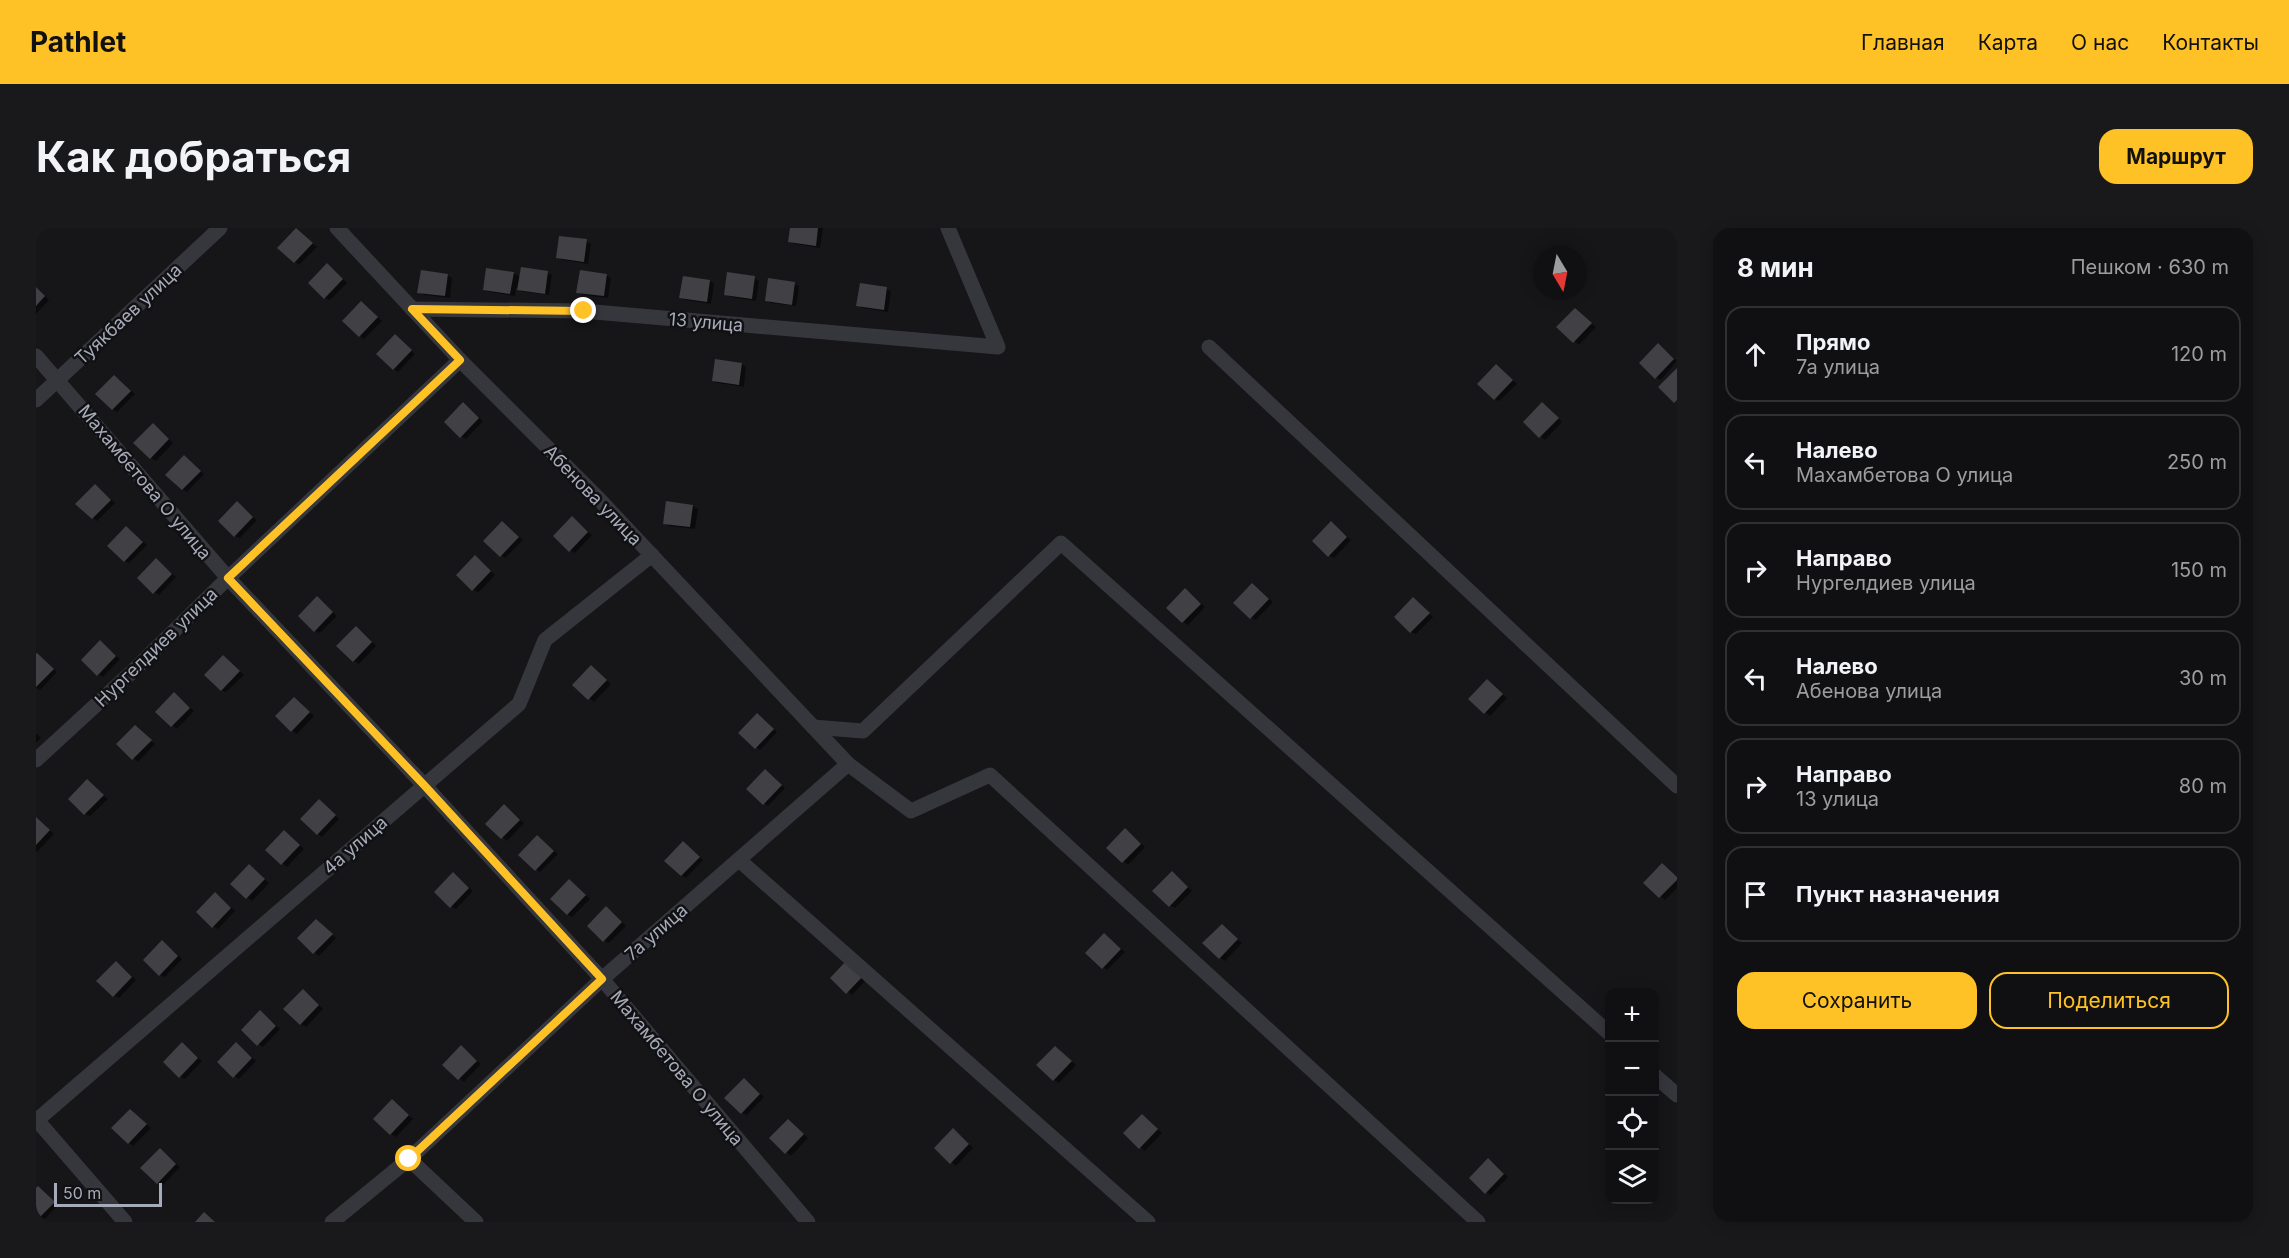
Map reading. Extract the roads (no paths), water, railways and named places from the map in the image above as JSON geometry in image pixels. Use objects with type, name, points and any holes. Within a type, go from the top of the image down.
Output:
[{"type":"street","name":"Туякбаев улица","points":[[36,400],[220,228]]},
{"type":"street","name":"Абенова улица","points":[[337,228],[460,360],[597,497],[848,764],[911,811],[990,775],[1478,1222]]},
{"type":"street","name":"13 улица","points":[[412,309],[584,311],[999,347],[948,228]]},
{"type":"street","points":[[1209,347],[1677,786]]},
{"type":"street","name":"Махамбетова О улица","points":[[36,356],[228,578],[424,785],[602,979],[808,1222]]},
{"type":"street","name":"Нургелдиев улица","points":[[36,760],[460,360]]},
{"type":"street","points":[[813,727],[863,731],[1060,543],[1605,1030]]},
{"type":"street","name":"4а улица","points":[[36,1120],[519,704],[545,640],[652,555]]},
{"type":"street","name":"7а улица","points":[[332,1222],[409,1159],[602,979],[848,764]]},
{"type":"street","points":[[739,860],[1148,1222]]},
{"type":"street","points":[[1659,1079],[1677,1095]]},
{"type":"street","points":[[36,1120],[125,1222]]},
{"type":"street","points":[[409,1159],[476,1222]]}]
